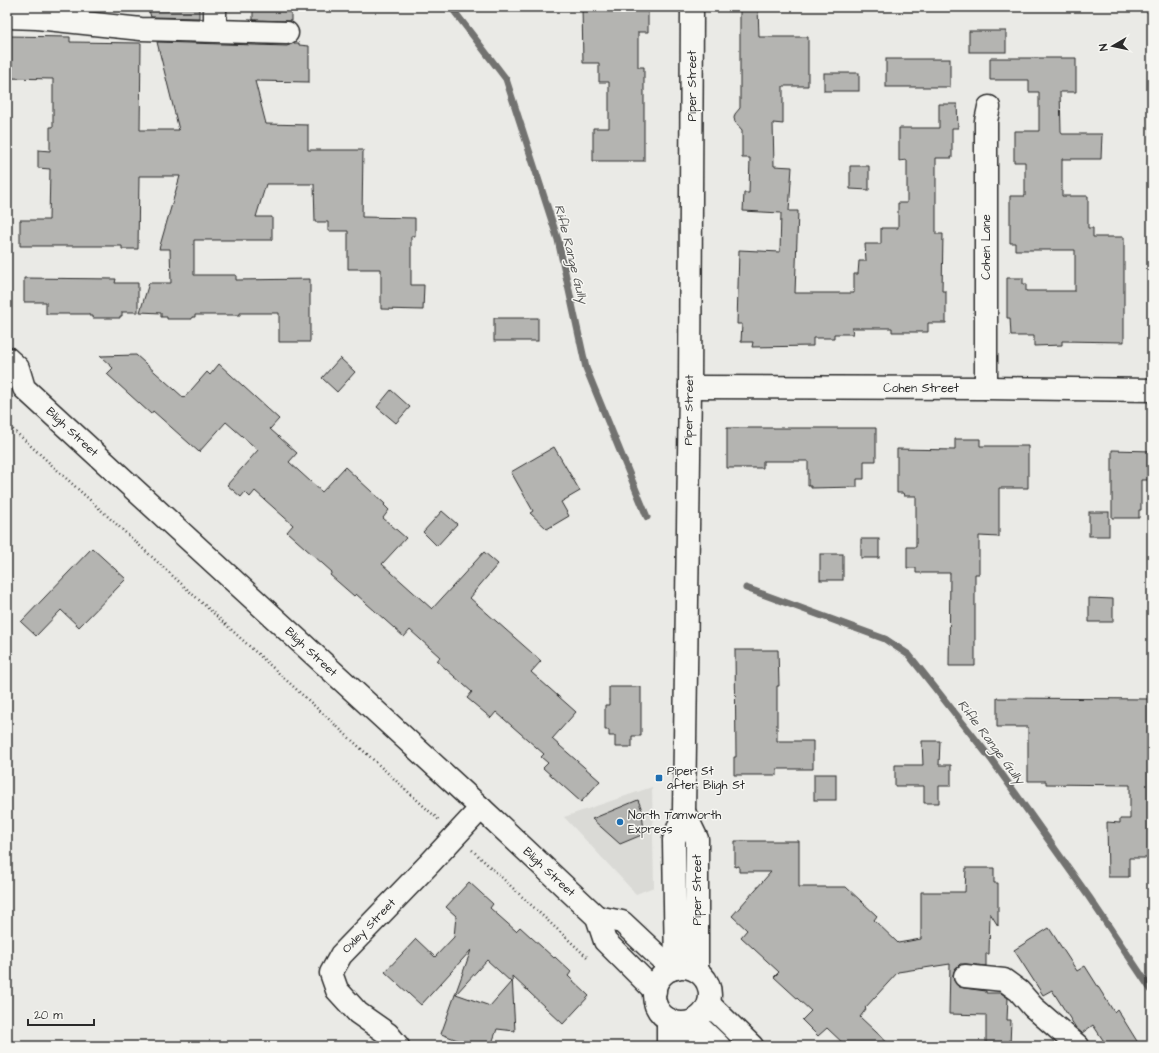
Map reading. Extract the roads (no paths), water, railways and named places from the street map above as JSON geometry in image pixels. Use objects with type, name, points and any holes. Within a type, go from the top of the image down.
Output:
[{"type":"street","points":[[215,30],[216,7]]},
{"type":"street","name":"Piper Street","points":[[674,969],[674,840],[684,812],[690,387],[692,7]]},
{"type":"street","points":[[7,17],[37,18],[141,29],[287,33]]},
{"type":"street","name":"Cohen Lane","points":[[986,388],[986,121],[989,107]]},
{"type":"street","name":"Bligh Street","points":[[7,358],[18,368],[15,386],[481,808],[597,917],[605,941],[655,991]]},
{"type":"street","name":"Cohen Street","points":[[690,387],[1152,390]]},
{"type":"street","name":"Oxley Street","points":[[398,1046],[388,1034],[358,1013],[338,990],[331,973],[341,955],[456,836],[481,808]]},
{"type":"street","name":"Piper Street","points":[[684,812],[697,840],[697,971]]},
{"type":"street","points":[[597,917],[622,922],[674,969]]},
{"type":"street","points":[[668,1046],[683,1021],[702,1014],[709,1004],[710,989],[703,976],[697,971],[683,967],[674,969],[660,978],[655,991],[657,1007],[661,1014],[683,1021],[719,1046]]},
{"type":"street","points":[[965,976],[1004,980],[1019,991],[1033,1007],[1078,1046]]},
{"type":"street","points":[[709,1004],[752,1046]]},
{"type":"street","points":[[683,1021],[689,1046]]},
{"type":"waterway","name":"Rifle Range Gully","points":[[451,7],[506,79],[558,240],[586,368],[647,517]]},
{"type":"waterway","name":"Rifle Range Gully","points":[[746,588],[885,639],[909,655],[991,759],[1089,897],[1152,991]]},
{"type":"place","name":"Piper St after Bligh St","points":[[659,778]]},
{"type":"place","name":"North Tamworth Express","points":[[620,822]]}]
